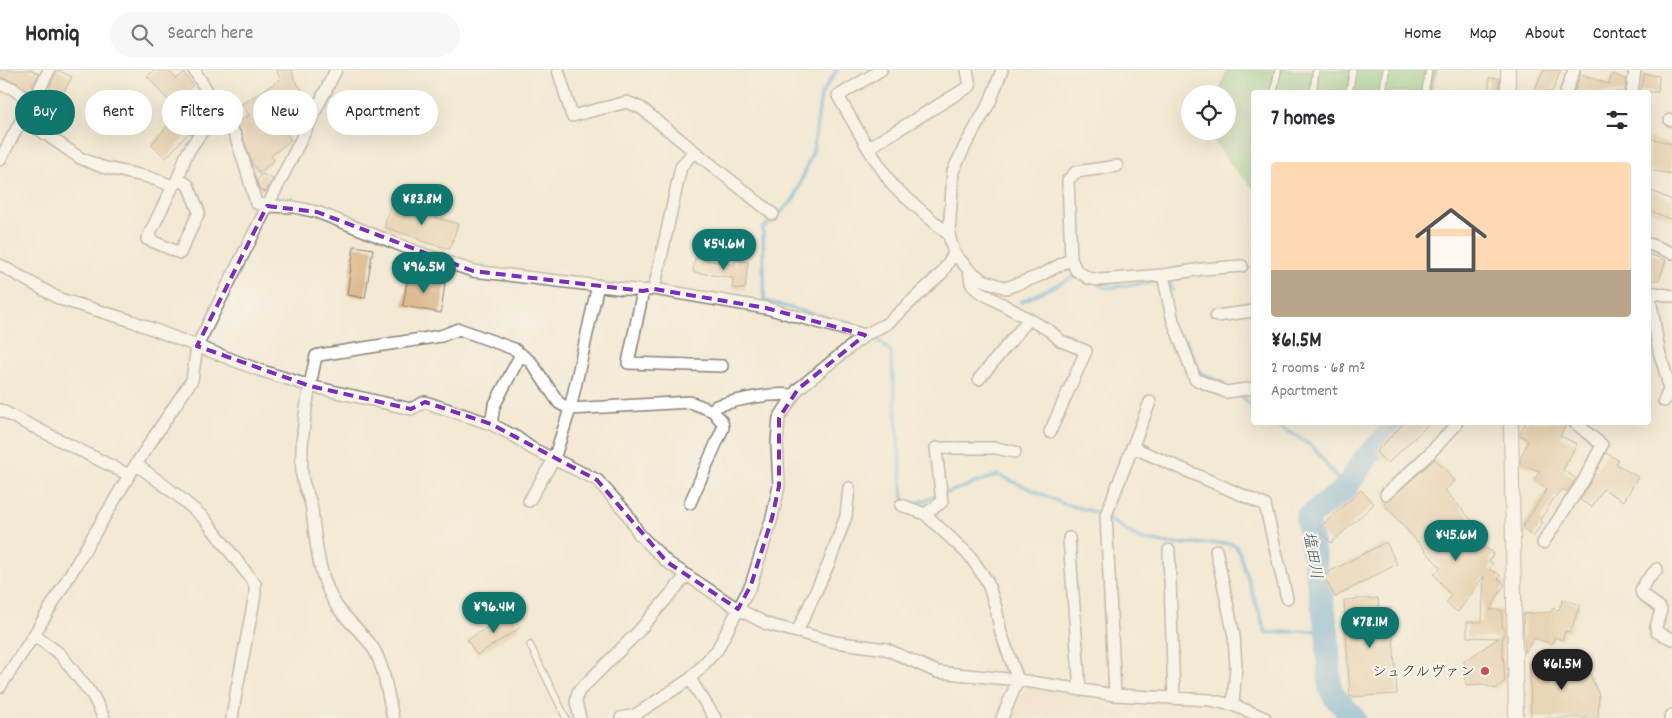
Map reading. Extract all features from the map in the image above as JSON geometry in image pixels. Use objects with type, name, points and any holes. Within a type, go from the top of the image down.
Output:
[{"type":"street","points":[[39,90],[49,70]]},
{"type":"street","points":[[194,70],[208,90]]},
{"type":"street","points":[[0,687],[34,635],[129,475],[192,380],[196,346],[336,70]]},
{"type":"street","points":[[558,70],[572,116],[627,102],[641,108],[774,214]]},
{"type":"street","points":[[881,70],[838,96],[868,148],[893,186],[949,236]]},
{"type":"street","points":[[868,148],[970,86],[967,70]]},
{"type":"street","points":[[1002,70],[990,102],[965,146],[954,171],[949,236],[954,253],[968,270],[983,280],[1006,288],[1039,276],[1072,259]]},
{"type":"street","points":[[1508,70],[1508,90]]},
{"type":"street","points":[[1567,90],[1574,70]]},
{"type":"street","points":[[1632,90],[1635,70]]},
{"type":"street","points":[[0,85],[15,90]]},
{"type":"street","points":[[0,160],[15,132]]},
{"type":"street","points":[[47,135],[80,158],[102,167],[176,183],[188,185],[199,212],[180,252],[147,239],[176,183],[187,153],[199,135]]},
{"type":"street","points":[[234,135],[256,203],[267,206],[294,207],[317,212],[420,253],[473,271],[649,290],[766,308],[865,335]]},
{"type":"street","points":[[694,151],[681,167],[628,363],[722,366]]},
{"type":"street","points":[[1117,166],[1076,172],[1068,180],[1072,259],[1076,270],[1088,278],[1100,280],[1242,266]]},
{"type":"street","points":[[1651,245],[1672,253]]},
{"type":"street","points":[[621,718],[634,715],[690,679],[717,650],[751,585],[772,518],[779,486],[777,443],[779,418],[793,395],[865,335],[888,323],[942,273],[954,253]]},
{"type":"street","points":[[0,265],[60,299],[129,320],[259,370],[310,386],[411,409],[425,402],[490,424],[516,437],[531,448],[597,480],[626,512],[639,534],[667,562],[738,609],[767,624],[835,642],[886,649],[937,672],[1018,680],[1116,695],[1210,700],[1233,705],[1265,718]]},
{"type":"street","points":[[968,270],[971,283],[977,290],[1050,331],[1061,341],[1086,351],[1050,432]]},
{"type":"street","points":[[1163,275],[1173,321],[1195,379],[1226,392],[1251,388]]},
{"type":"street","points":[[529,501],[554,459],[570,409],[598,285]]},
{"type":"street","points":[[1651,292],[1672,296]]},
{"type":"street","points":[[1651,303],[1669,390],[1664,402]]},
{"type":"street","points":[[1216,316],[1251,311]]},
{"type":"street","points":[[979,379],[1029,319]]},
{"type":"street","points":[[393,718],[379,660],[373,646],[336,605],[319,567],[315,546],[312,507],[302,476],[303,434],[316,356],[441,336],[459,329],[514,349],[521,354],[531,362],[559,403],[570,409],[690,402],[713,411],[722,422],[723,428],[690,503]]},
{"type":"street","points":[[490,424],[494,406],[521,354]]},
{"type":"street","points":[[713,411],[716,406],[750,398],[778,394],[793,395]]},
{"type":"street","points":[[1116,695],[1106,515],[1150,402]]},
{"type":"street","points":[[0,410],[129,475]]},
{"type":"street","points":[[1386,494],[1429,454],[1454,425]]},
{"type":"street","points":[[1511,425],[1516,718]]},
{"type":"street","points":[[1543,543],[1555,515],[1584,480],[1602,445],[1578,425]]},
{"type":"street","points":[[1132,447],[1265,505],[1287,598]]},
{"type":"street","points":[[925,514],[942,502],[936,448],[996,448],[1015,452]]},
{"type":"street","points":[[136,464],[204,518],[255,584],[255,595],[232,718]]},
{"type":"street","points":[[797,632],[829,563],[846,516],[849,488]]},
{"type":"street","points":[[901,506],[925,514],[970,556],[987,581],[996,608],[1001,633],[1018,680],[1002,718]]},
{"type":"street","points":[[1069,538],[1080,690]]},
{"type":"street","points":[[1169,550],[1174,699]]},
{"type":"street","points":[[1216,550],[1234,636],[1236,666],[1233,705]]},
{"type":"street","points":[[1658,569],[1646,581],[1641,590],[1642,594],[1659,606],[1661,610],[1656,632],[1672,639]]},
{"type":"street","points":[[580,718],[576,702],[578,692],[637,632],[686,576]]},
{"type":"street","points":[[34,635],[60,654],[93,696],[104,718]]},
{"type":"street","points":[[690,679],[715,718]]},
{"type":"lane","points":[[1274,90],[1278,70]]},
{"type":"lane","points":[[1313,90],[1316,70]]},
{"type":"lane","points":[[1349,90],[1353,70]]},
{"type":"lane","points":[[1383,90],[1386,70]]},
{"type":"lane","points":[[1425,90],[1428,70]]},
{"type":"lane","points":[[530,645],[566,718]]},
{"type":"highlighted area","points":[[267,206],[317,212],[473,271],[643,291],[654,289],[766,308],[865,335],[798,389],[779,418],[779,486],[772,518],[751,585],[738,609],[667,562],[597,480],[491,424],[425,402],[411,409],[310,386],[197,346]]},
{"type":"shaded area","points":[[1027,686],[1088,696],[1130,718],[1008,718]]},
{"type":"green space","points":[[1227,70],[1437,70],[1431,90],[1251,90],[1251,185],[1236,170],[1213,140],[1236,140],[1236,85],[1222,85]]},
{"type":"building","points":[[0,70],[31,70],[39,74],[30,90],[26,90],[16,82],[0,77]]},
{"type":"building","points":[[58,70],[72,77],[65,90],[53,90],[49,88]]},
{"type":"building","points":[[155,70],[168,70],[176,79],[184,73],[193,85],[187,90],[162,90],[162,93],[147,76]]},
{"type":"building","points":[[277,70],[292,70],[294,79],[302,90],[264,90],[280,80]]},
{"type":"building","points":[[1543,70],[1561,70],[1553,90],[1535,90]]},
{"type":"building","points":[[1581,74],[1609,84],[1612,74],[1626,79],[1625,90],[1575,90]]},
{"type":"building","points":[[1644,74],[1659,76],[1658,92],[1640,90]]},
{"type":"building","points":[[1489,78],[1499,78],[1499,89],[1489,89]]},
{"type":"building","points":[[253,97],[253,135],[287,135],[291,140],[271,156],[274,160],[259,173],[253,165],[243,135],[243,119],[249,115],[243,103]]},
{"type":"building","points":[[162,132],[162,135],[186,135],[166,158],[151,145]]},
{"type":"building","points":[[1651,139],[1672,144],[1672,174],[1651,170]]},
{"type":"building","points":[[261,174],[273,179],[266,192],[260,190],[257,181]]},
{"type":"building","points":[[1651,191],[1672,200],[1672,220],[1651,211]]},
{"type":"building","points":[[392,204],[458,224],[450,249],[418,240],[418,238],[384,227]]},
{"type":"building","points":[[354,246],[373,249],[365,298],[347,295]]},
{"type":"building","points":[[1651,255],[1666,260],[1659,280],[1651,281]]},
{"type":"building","points":[[695,258],[735,265],[735,260],[748,262],[745,289],[732,288],[733,278],[693,272]]},
{"type":"building","points":[[408,275],[428,278],[427,281],[445,283],[441,313],[403,306]]},
{"type":"building","points":[[1402,425],[1428,425],[1387,464],[1376,452]]},
{"type":"building","points":[[1524,425],[1566,425],[1560,436],[1577,444],[1563,470],[1576,479],[1567,492],[1563,489],[1558,496],[1556,495],[1540,520],[1543,522],[1533,537],[1522,528],[1547,489],[1534,479],[1540,471],[1520,464],[1520,459],[1528,440],[1520,435]]},
{"type":"building","points":[[1606,453],[1618,460],[1616,464],[1638,477],[1624,501],[1603,489],[1592,507],[1580,500]]},
{"type":"building","points":[[1435,459],[1455,481],[1445,490],[1485,536],[1478,543],[1494,553],[1489,561],[1493,563],[1489,569],[1500,575],[1498,579],[1505,584],[1490,610],[1502,610],[1502,628],[1504,628],[1504,638],[1502,638],[1505,681],[1495,689],[1482,684],[1466,685],[1464,661],[1499,638],[1467,637],[1467,622],[1482,622],[1484,576],[1458,612],[1446,603],[1451,596],[1434,574],[1441,568],[1384,504]]},
{"type":"building","points":[[1361,490],[1374,504],[1331,543],[1318,529]]},
{"type":"building","points":[[1386,542],[1397,564],[1335,597],[1323,575]]},
{"type":"building","points":[[1378,598],[1379,609],[1391,608],[1397,694],[1350,697],[1344,600]]},
{"type":"building","points":[[1563,599],[1580,605],[1570,632],[1565,631],[1562,640],[1554,637],[1552,644],[1534,638],[1525,653],[1523,614],[1551,612],[1553,608],[1559,610]]},
{"type":"building","points":[[510,613],[520,628],[477,655],[467,640]]},
{"type":"building","points":[[1582,661],[1582,673],[1590,674],[1599,695],[1598,718],[1531,718],[1530,662]]},
{"type":"waterway","points":[[837,70],[821,95],[813,151],[794,199],[763,228],[764,301],[851,324],[866,330]]},
{"type":"waterway","points":[[1021,302],[1073,277],[1081,278]]},
{"type":"waterway","points":[[1097,284],[1106,288],[1170,280],[1172,290]]},
{"type":"waterway","points":[[872,334],[891,352],[903,499],[909,504],[918,503],[998,475],[1064,504],[1099,513],[1140,539],[1173,544],[1228,543],[1236,546],[1239,552],[1266,633],[1327,630]]},
{"type":"waterway","points":[[1186,340],[1200,373],[1224,384]]},
{"type":"waterway","points":[[1242,396],[1251,406]]},
{"type":"waterway","points":[[1276,425],[1314,448],[1345,489]]},
{"type":"waterway","name":"塩田川","points":[[1354,718],[1334,696],[1330,688],[1327,630],[1307,518],[1345,489],[1365,459],[1398,425]]},
{"type":"place","name":"シュクルヴァン","points":[[1485,671]]}]
